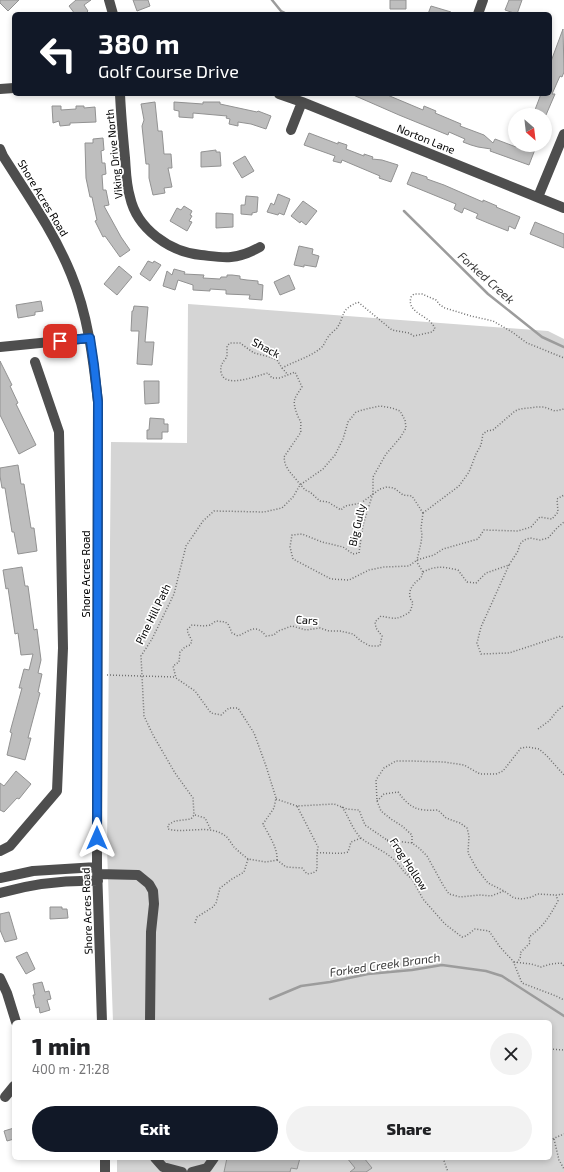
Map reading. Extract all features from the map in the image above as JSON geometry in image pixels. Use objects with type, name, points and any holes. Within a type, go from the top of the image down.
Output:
[{"type":"street","points":[[109,0],[112,12]]},
{"type":"street","points":[[479,12],[483,0]]},
{"type":"street","points":[[0,89],[12,88]]},
{"type":"street","name":"Viking Drive North","points":[[120,96],[127,179],[130,197],[134,210],[143,224],[166,244],[179,250],[195,254],[231,257],[249,253],[260,247]]},
{"type":"street","name":"Norton Lane","points":[[285,96],[564,208]]},
{"type":"street","points":[[291,130],[302,102]]},
{"type":"street","points":[[538,198],[564,134]]},
{"type":"street","name":"Shore Acres Road","points":[[0,149],[48,227],[71,274],[80,300],[90,338],[94,365],[98,402],[98,874],[102,1020]]},
{"type":"street","points":[[0,347],[90,338]]},
{"type":"street","points":[[0,851],[10,846],[57,791],[63,648],[59,432],[35,362]]},
{"type":"street","points":[[0,878],[32,871],[138,875],[149,884],[153,891],[154,904],[151,932],[150,1020]]},
{"type":"street","points":[[0,892],[98,874]]},
{"type":"street","points":[[0,978],[7,993],[15,1020]]},
{"type":"street","points":[[5,1097],[12,1088]]},
{"type":"street","points":[[105,1160],[105,1172]]},
{"type":"street","points":[[157,1160],[163,1167],[182,1172]]},
{"type":"street","points":[[192,1172],[207,1168],[213,1160]]},
{"type":"path","name":"Shack","points":[[288,375],[280,378],[272,378],[268,373],[237,381],[226,378],[222,375],[220,369],[222,363],[227,357],[226,346],[230,343],[240,342],[254,353],[277,360],[282,368],[307,357],[321,348],[338,326],[348,307],[358,302],[392,330],[409,333],[414,336],[432,332],[435,329],[432,322],[417,312],[411,304],[411,297],[414,294],[433,298],[445,308],[493,321],[502,325],[527,343],[564,358]]},
{"type":"path","points":[[282,368],[288,375],[295,372],[302,387],[293,402],[301,422],[301,432],[284,457],[285,464],[300,485],[320,501],[328,502],[341,510],[345,506],[362,503],[380,488],[394,488],[403,494],[412,496],[424,513]]},
{"type":"path","name":"Big Gully","points":[[300,485],[323,469],[335,455],[343,439],[348,422],[356,412],[380,406],[400,411],[405,420],[406,428],[400,438],[386,454],[373,477],[373,493],[363,526],[360,553],[353,554],[343,547],[322,542],[302,534],[292,535],[290,547],[293,559],[331,579],[349,580],[369,570],[384,567],[408,566],[417,560],[434,555],[443,548],[478,539],[484,530],[518,531],[531,527],[540,517],[552,519],[558,512],[557,499],[564,495]]},
{"type":"path","points":[[509,565],[486,573],[476,583],[467,582],[458,570],[442,566],[431,568],[423,572],[417,560],[421,543],[421,528],[424,513],[459,486],[470,472],[476,454],[481,445],[483,434],[487,431],[493,430],[515,411],[520,409],[544,407],[555,411],[564,409]]},
{"type":"path","name":"Pine Hill Path","points":[[194,815],[193,798],[175,773],[144,716],[141,656],[152,639],[174,594],[186,546],[203,521],[214,511],[264,512],[282,508],[293,497],[300,485]]},
{"type":"path","points":[[564,522],[556,528],[548,538],[540,540],[530,538],[524,540],[520,544],[481,627],[477,643],[482,654],[509,653],[561,636],[564,640]]},
{"type":"path","name":"Cars","points":[[176,678],[173,666],[180,662],[180,652],[185,647],[190,645],[192,640],[187,630],[192,625],[204,626],[210,625],[216,621],[225,622],[228,624],[232,633],[238,636],[253,628],[258,629],[266,636],[292,626],[306,630],[320,628],[329,631],[340,631],[353,634],[370,646],[380,646],[382,636],[376,628],[375,622],[381,616],[394,619],[402,617],[410,612],[413,603],[410,597],[414,582],[422,578],[423,572]]},
{"type":"path","points":[[98,675],[126,675],[142,677],[156,676],[176,678],[195,691],[211,713],[221,715],[229,708],[238,708],[254,734],[276,798],[274,808],[262,824],[278,856],[277,860]]},
{"type":"path","points":[[538,729],[549,721],[564,705]]},
{"type":"path","points":[[412,843],[412,836],[402,826],[381,811],[377,801],[376,780],[384,768],[396,761],[444,762],[464,765],[480,774],[496,774],[503,771],[521,748],[528,747],[539,749],[564,775]]},
{"type":"path","points":[[377,801],[384,794],[398,792],[407,805],[423,811],[438,810],[446,818],[460,823],[467,828],[469,836],[468,853],[477,869],[488,882],[514,898],[522,899],[532,897],[537,894],[564,894]]},
{"type":"path","points":[[211,830],[205,818],[194,815],[191,819],[176,821],[168,825],[168,829],[176,832],[189,830],[211,830],[224,835],[235,848],[248,859],[266,862],[277,860],[286,867],[302,868],[306,874],[314,873],[317,870],[318,847],[297,806],[276,798]]},
{"type":"path","name":"Frog Hollow","points":[[297,806],[334,804],[359,810],[365,825],[387,840],[412,879],[422,899],[445,924],[462,937],[475,930],[489,931],[500,947],[513,961],[522,983],[564,1000]]},
{"type":"path","points":[[342,807],[353,828],[362,838],[393,858],[405,874],[412,879]]},
{"type":"path","points":[[317,853],[329,854],[348,852],[351,842],[362,838]]},
{"type":"path","points":[[387,840],[412,843],[427,856],[449,894],[460,897],[479,895],[492,896],[504,891]]},
{"type":"path","points":[[195,923],[197,917],[213,907],[216,903],[220,888],[244,872],[248,859]]},
{"type":"path","points":[[517,963],[521,956],[520,953],[530,943],[529,937],[541,928],[548,919],[558,901],[556,895]]},
{"type":"path","points":[[513,961],[540,967],[561,963],[564,966]]},
{"type":"path","points":[[552,1049],[564,1050]]},
{"type":"path","points":[[564,1134],[554,1139],[559,1160],[564,1169]]},
{"type":"path","points":[[444,1160],[448,1172]]},
{"type":"shaded area","points":[[188,304],[548,331],[564,339],[564,1172],[117,1172],[117,1160],[552,1160],[552,1020],[113,1020],[107,848],[111,442],[187,443]]},
{"type":"building","points":[[0,0],[19,0],[8,11],[0,3]]},
{"type":"building","points":[[76,0],[91,0],[84,5],[88,11],[87,12],[74,12],[69,6]]},
{"type":"building","points":[[133,0],[148,0],[150,6],[137,11]]},
{"type":"building","points":[[390,0],[406,0],[406,9],[390,9]]},
{"type":"building","points":[[509,0],[522,0],[518,12],[505,10]]},
{"type":"building","points":[[431,6],[451,12],[429,12]]},
{"type":"building","points":[[563,29],[564,72],[562,77],[560,76],[552,94],[552,59]]},
{"type":"building","points":[[552,94],[555,94],[549,108],[536,108],[540,96],[552,96]]},
{"type":"building","points":[[356,96],[390,96],[423,110],[424,106],[436,111],[435,113],[461,124],[460,126],[484,135],[493,143],[495,139],[508,144],[508,152],[534,152],[529,165],[490,151],[491,149],[478,147],[463,142],[465,139],[449,132],[448,135]]},
{"type":"building","points":[[155,102],[158,131],[162,131],[164,154],[171,154],[172,168],[168,168],[172,187],[164,188],[165,193],[153,195],[149,178],[149,164],[146,164],[142,126],[144,120],[141,104]]},
{"type":"building","points":[[174,102],[203,104],[203,102],[220,102],[220,104],[258,111],[271,116],[266,129],[251,124],[238,122],[238,126],[229,124],[230,119],[226,118],[227,116],[193,113],[193,118],[179,117],[179,111],[174,110]]},
{"type":"building","points":[[52,106],[61,106],[61,110],[76,109],[76,106],[84,106],[84,108],[95,107],[96,122],[70,123],[70,125],[60,126],[59,121],[53,123]]},
{"type":"building","points":[[309,133],[338,144],[338,142],[347,145],[346,149],[364,156],[364,154],[373,157],[372,159],[382,160],[398,165],[391,182],[379,178],[380,176],[342,160],[341,163],[333,161],[335,156],[304,145]]},
{"type":"building","points":[[103,138],[104,150],[101,151],[102,163],[105,163],[106,174],[102,175],[103,190],[106,190],[109,205],[104,206],[130,250],[120,257],[105,236],[103,237],[95,221],[97,220],[86,178],[85,143],[93,143],[93,139]]},
{"type":"building","points":[[216,150],[216,152],[220,152],[221,166],[201,167],[201,152]]},
{"type":"building","points":[[245,156],[254,171],[242,178],[233,163]]},
{"type":"building","points":[[412,172],[427,177],[427,179],[483,202],[483,200],[520,217],[515,229],[509,226],[508,231],[488,223],[476,218],[478,214],[464,208],[462,213],[454,209],[456,204],[407,184]]},
{"type":"building","points":[[278,194],[290,199],[284,215],[267,212],[271,203],[274,205]]},
{"type":"building","points":[[246,196],[258,197],[257,212],[252,213],[252,215],[241,214],[241,205],[245,205]]},
{"type":"building","points":[[303,201],[317,211],[306,225],[301,221],[300,223],[291,216]]},
{"type":"building","points":[[184,206],[192,211],[190,215],[192,216],[189,221],[192,222],[187,231],[170,221],[177,208],[181,210]]},
{"type":"building","points":[[216,213],[233,214],[233,227],[216,228]]},
{"type":"building","points":[[535,222],[564,234],[564,248],[530,234]]},
{"type":"building","points":[[299,246],[313,249],[312,254],[319,256],[316,267],[294,265]]},
{"type":"building","points":[[148,261],[153,263],[154,261],[161,265],[150,281],[140,274]]},
{"type":"building","points":[[119,266],[132,277],[117,295],[104,284]]},
{"type":"building","points":[[174,269],[185,272],[184,274],[204,275],[203,278],[220,279],[221,277],[227,277],[227,275],[232,275],[240,276],[240,279],[258,281],[258,284],[263,285],[262,300],[249,299],[250,295],[226,294],[226,290],[193,290],[193,285],[178,280],[175,290],[163,286],[167,271],[172,275]]},
{"type":"building","points":[[289,275],[295,289],[280,295],[274,282]]},
{"type":"building","points":[[41,301],[43,311],[35,312],[35,315],[18,318],[16,305]]},
{"type":"building","points":[[134,306],[148,307],[145,342],[154,342],[152,365],[137,364],[139,331],[131,331],[132,311]]},
{"type":"building","points":[[0,361],[12,385],[10,386],[18,403],[16,404],[36,445],[19,454],[0,415]]},
{"type":"building","points":[[144,381],[159,381],[159,403],[145,404]]},
{"type":"building","points":[[150,418],[164,419],[164,424],[168,424],[168,432],[162,432],[162,439],[147,439],[147,430],[149,430]]},
{"type":"building","points":[[18,465],[21,484],[24,484],[31,528],[34,528],[37,551],[18,554],[14,532],[12,532],[5,488],[2,488],[0,468]]},
{"type":"building","points":[[22,567],[25,586],[28,586],[34,630],[37,629],[41,660],[38,673],[42,674],[38,692],[40,693],[28,738],[31,738],[25,760],[7,755],[12,733],[10,732],[22,688],[19,688],[24,669],[29,670],[33,654],[21,655],[18,633],[15,634],[8,588],[6,589],[3,570]]},
{"type":"building","points":[[16,771],[31,784],[19,799],[17,798],[4,812],[0,810],[0,783],[4,786]]},
{"type":"building","points":[[50,907],[62,907],[62,909],[67,909],[68,918],[50,919]]},
{"type":"building","points":[[9,912],[17,939],[5,942],[0,930],[0,914]]},
{"type":"building","points":[[27,952],[35,969],[26,974],[16,957]]},
{"type":"building","points":[[42,982],[45,992],[49,991],[51,999],[47,1000],[50,1010],[40,1013],[39,1007],[36,1008],[33,995],[35,995],[33,984]]},
{"type":"building","points":[[12,1129],[12,1140],[7,1141],[4,1131]]},
{"type":"building","points":[[227,1160],[299,1160],[297,1169],[291,1168],[290,1172],[224,1172]]},
{"type":"building","points":[[349,1160],[366,1160],[372,1168],[366,1172],[350,1172],[355,1168]]},
{"type":"waterway","name":"Forked Creek","points":[[272,0],[283,12]]},
{"type":"waterway","name":"Forked Creek","points":[[404,211],[488,294],[542,337],[564,347]]},
{"type":"waterway","name":"Forked Creek Branch","points":[[270,999],[301,986],[368,974],[412,970],[442,965],[486,971],[502,976],[564,1016]]},
{"type":"route","points":[[60,341],[90,338],[98,402],[97,838]]}]
